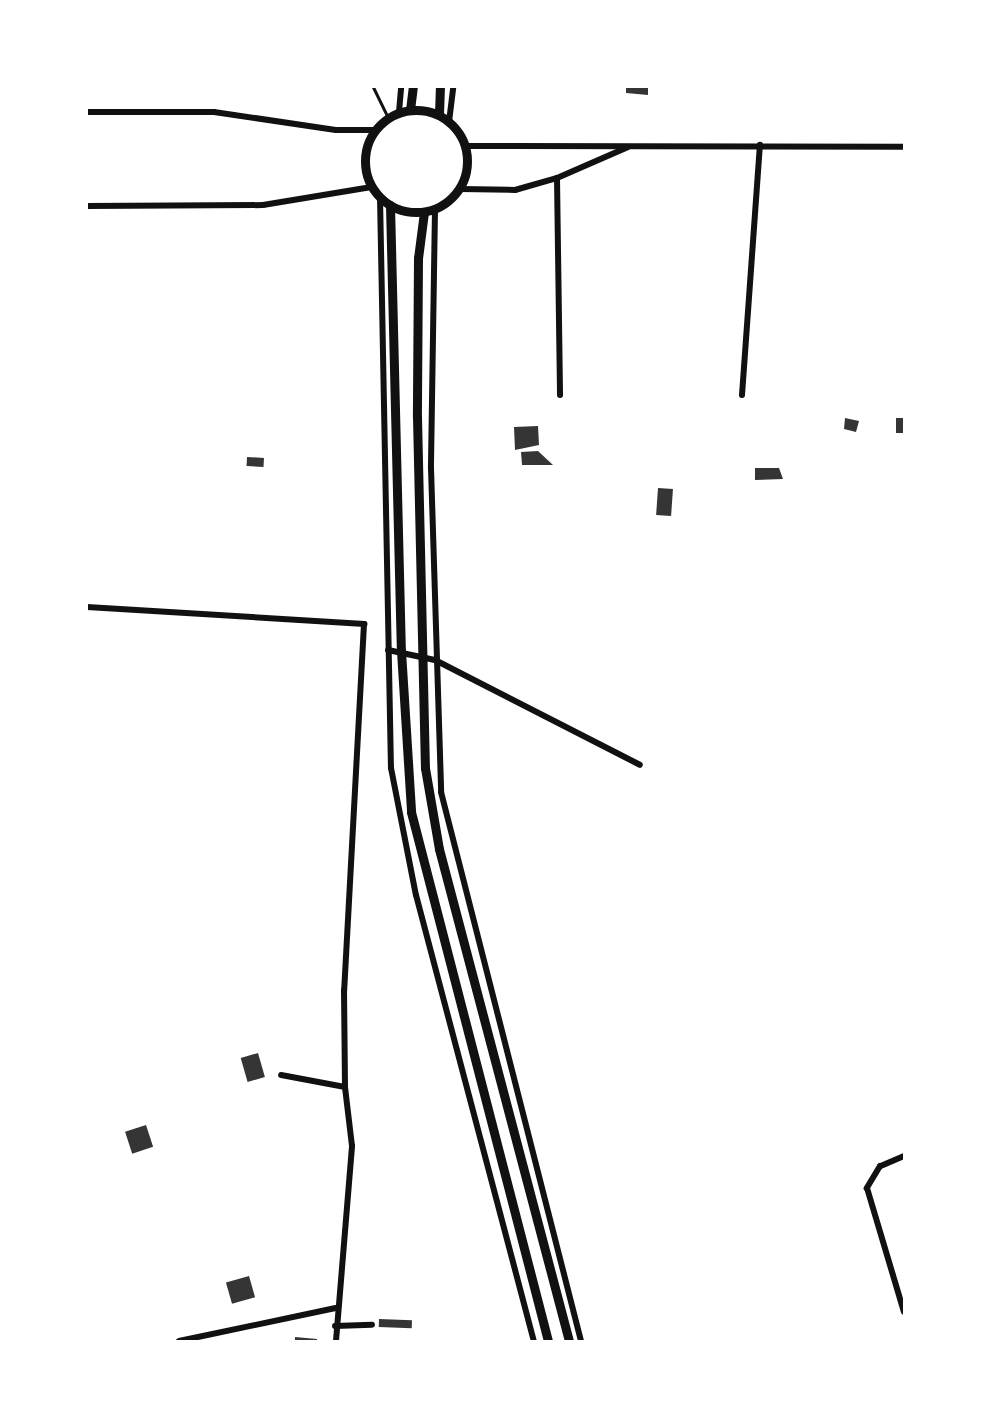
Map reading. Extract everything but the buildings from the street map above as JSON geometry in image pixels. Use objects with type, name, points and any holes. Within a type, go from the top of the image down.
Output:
[{"type":"main road","points":[[410,110],[413,87]]},
{"type":"main road","points":[[439,114],[440,87]]},
{"type":"main road","points":[[410,110],[439,114],[449,122],[465,146],[468,164],[460,189],[435,209],[424,212],[390,206],[372,187],[365,158],[375,130],[387,118],[399,112],[410,110]]},
{"type":"main road","points":[[390,206],[406,766],[419,853],[548,1341]]},
{"type":"main road","points":[[424,212],[418,258],[420,655],[425,768],[439,849],[569,1341]]},
{"type":"street","points":[[399,112],[401,87]]},
{"type":"street","points":[[449,122],[453,87]]},
{"type":"street","points":[[87,112],[214,112],[336,130],[375,130]]},
{"type":"street","points":[[460,189],[515,190],[557,178],[631,145]]},
{"type":"street","points":[[742,395],[760,145]]},
{"type":"street","points":[[465,146],[904,147]]},
{"type":"street","points":[[557,178],[560,395]]},
{"type":"street","points":[[87,206],[263,205],[372,187]]},
{"type":"street","points":[[380,197],[391,768],[405,849],[534,1341]]},
{"type":"street","points":[[435,209],[430,289],[437,758],[450,844],[581,1341]]},
{"type":"street","points":[[87,607],[364,624],[344,990],[345,1087],[352,1146],[336,1308],[336,1341]]},
{"type":"street","points":[[388,650],[435,660],[640,765]]},
{"type":"street","points":[[280,1075],[345,1087]]},
{"type":"street","points":[[904,1156],[880,1166],[867,1188],[904,1312]]},
{"type":"street","points":[[178,1341],[336,1308]]},
{"type":"street","points":[[335,1326],[372,1325]]},
{"type":"lane","points":[[373,87],[387,118]]}]
